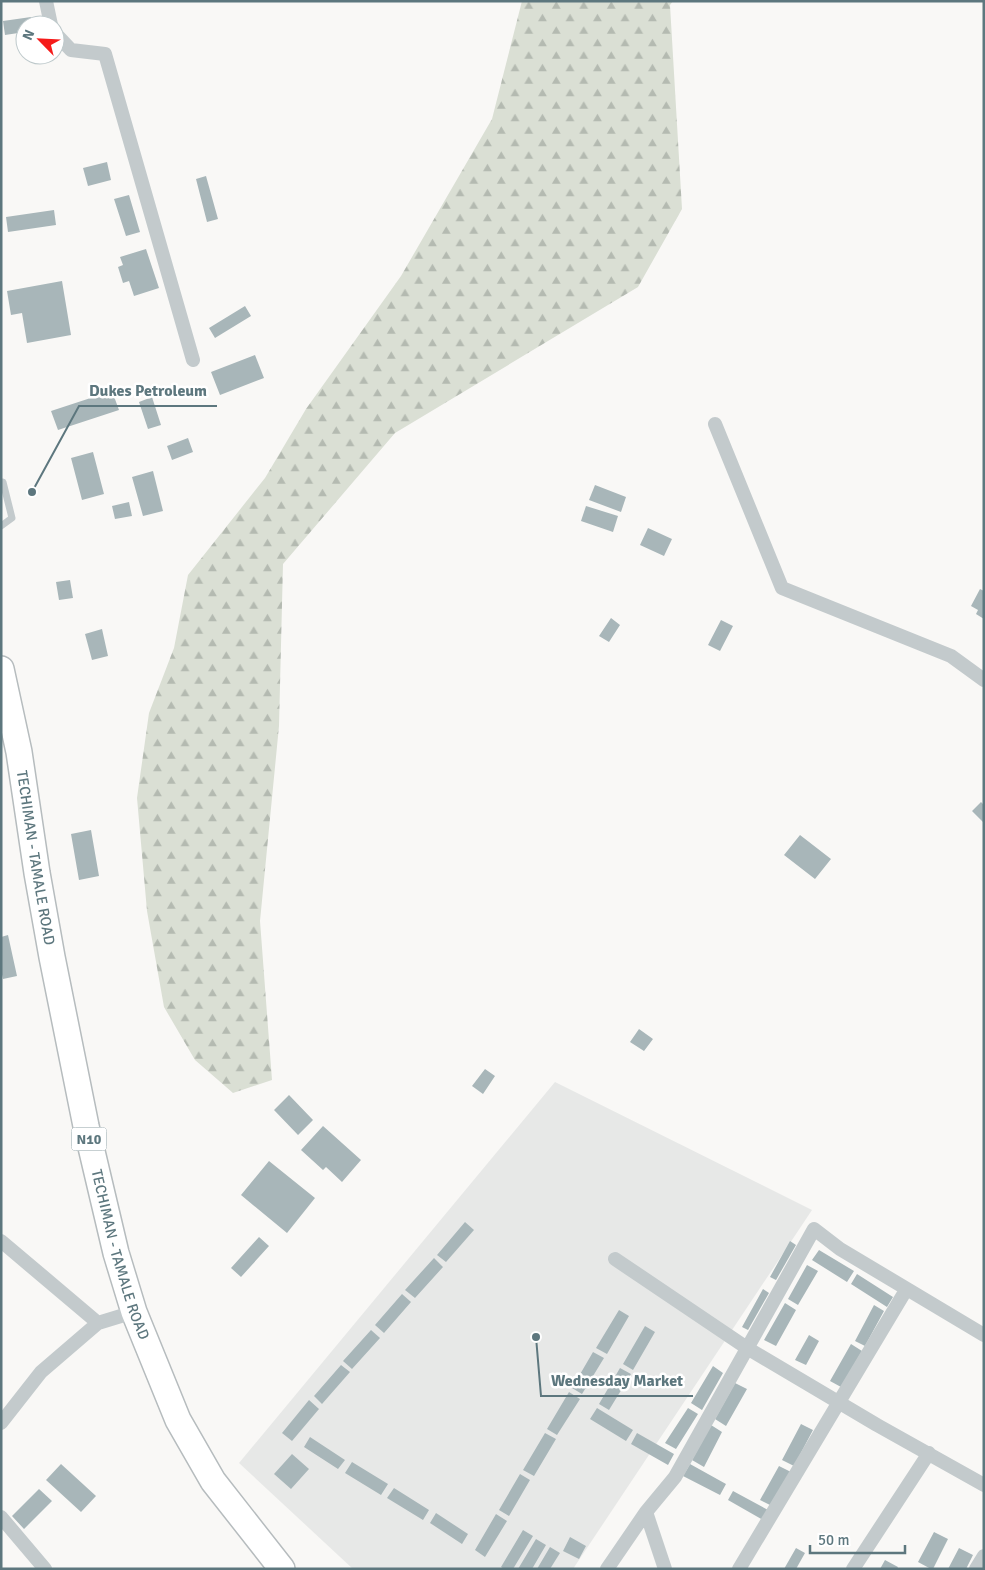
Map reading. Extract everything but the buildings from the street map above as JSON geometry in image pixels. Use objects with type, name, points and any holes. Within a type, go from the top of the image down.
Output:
[{"type":"highway","name":"TECHIMAN - TAMALE ROAD","points":[[1,669],[19,752],[37,873],[69,1045],[101,1194],[134,1312],[178,1420],[193,1447],[213,1481],[282,1569]]},
{"type":"street","points":[[46,1],[49,15]]},
{"type":"street","points":[[65,44],[71,50],[105,54],[193,360]]},
{"type":"street","points":[[715,424],[782,588],[951,656],[984,680]]},
{"type":"street","points":[[607,1569],[646,1512],[675,1477],[814,1229],[840,1249],[984,1335]]},
{"type":"street","points":[[1,1241],[98,1323]]},
{"type":"street","points":[[614,1259],[747,1348],[984,1484]]},
{"type":"street","points":[[739,1569],[906,1290]]},
{"type":"street","points":[[1,1423],[42,1372],[98,1323],[134,1312]]},
{"type":"street","points":[[853,1569],[929,1453]]},
{"type":"street","points":[[646,1512],[665,1569]]},
{"type":"street","points":[[1,1518],[45,1569]]},
{"type":"street","points":[[976,1569],[984,1556]]},
{"type":"lane","points":[[1,482],[3,482],[12,518],[1,526]]},
{"type":"shaded area","points":[[555,1082],[812,1210],[573,1569],[353,1569],[239,1463]]},
{"type":"green space","points":[[522,1],[673,1],[670,5],[682,209],[638,287],[395,433],[283,564],[279,726],[260,921],[272,1080],[233,1093],[195,1060],[164,1007],[147,911],[137,798],[149,713],[174,648],[188,575],[265,478],[306,409],[401,276],[492,119]]},
{"type":"place","name":"Dukes Petroleum","points":[[32,492]]},
{"type":"place","name":"Wednesday Market","points":[[536,1337]]}]
